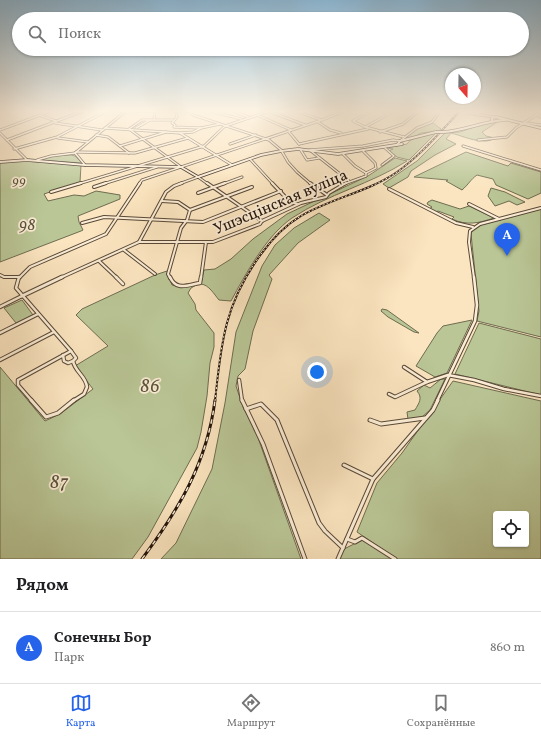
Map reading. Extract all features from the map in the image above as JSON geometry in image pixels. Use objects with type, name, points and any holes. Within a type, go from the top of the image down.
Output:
[{"type":"main road","points":[[0,162],[36,160],[85,165],[181,167],[198,177],[250,159],[281,151],[299,149],[332,154],[363,151],[385,148],[413,137]]},
{"type":"main road","points":[[402,141],[402,144],[402,141]]},
{"type":"street","points":[[4,137],[14,149],[27,160]]},
{"type":"street","points":[[7,140],[15,137]]},
{"type":"street","points":[[14,149],[57,137]]},
{"type":"street","points":[[58,137],[88,142]]},
{"type":"street","points":[[75,153],[94,137]]},
{"type":"street","points":[[109,137],[129,153]]},
{"type":"street","points":[[140,137],[181,167]]},
{"type":"street","points":[[120,146],[150,137]]},
{"type":"street","points":[[51,192],[203,146],[213,137]]},
{"type":"street","points":[[230,144],[251,137]]},
{"type":"street","points":[[262,137],[281,151],[297,172],[318,190],[327,195]]},
{"type":"street","points":[[71,350],[18,380],[17,382],[46,417],[58,414],[75,399],[83,395],[87,389],[87,383],[74,367],[73,361],[76,357],[71,350],[22,296],[16,286],[20,277],[30,267],[106,234],[142,180],[272,137]]},
{"type":"street","points":[[292,137],[300,144]]},
{"type":"street","points":[[300,144],[329,137]]},
{"type":"street","points":[[392,137],[402,141]]},
{"type":"street","points":[[310,151],[359,146],[393,140],[402,141],[407,137]]},
{"type":"street","points":[[478,140],[505,137]]},
{"type":"street","points":[[36,160],[50,156],[75,153],[137,153],[188,138],[233,165]]},
{"type":"street","points":[[300,144],[300,152],[309,160],[319,158]]},
{"type":"street","points":[[463,146],[541,170]]},
{"type":"street","points":[[382,165],[394,156],[385,148]]},
{"type":"street","points":[[310,151],[349,181]]},
{"type":"street","name":"Ушэсцінская вуліца","points":[[139,242],[206,242],[222,240],[260,224],[262,221],[299,204],[324,197],[349,181],[359,180],[366,176],[366,173],[376,168],[375,163],[363,151]]},
{"type":"street","points":[[75,153],[85,165]]},
{"type":"street","points":[[342,153],[355,166],[366,173]]},
{"type":"street","points":[[250,159],[290,202],[299,204]]},
{"type":"street","points":[[94,187],[158,166]]},
{"type":"street","points":[[0,307],[139,242],[166,192],[174,186],[198,177],[262,221]]},
{"type":"street","points":[[198,193],[242,177]]},
{"type":"street","points":[[190,210],[252,187]]},
{"type":"street","points":[[389,190],[456,223],[474,227],[541,208]]},
{"type":"street","points":[[82,223],[100,217],[205,221],[281,191]]},
{"type":"street","points":[[162,201],[178,202],[190,210]]},
{"type":"street","points":[[468,204],[500,219]]},
{"type":"street","points":[[190,210],[187,220],[184,221],[176,242],[168,274],[173,284],[178,286],[200,283],[206,242]]},
{"type":"street","points":[[338,559],[373,479],[426,418],[439,399],[448,375],[475,321],[477,311],[469,242],[469,234],[474,227]]},
{"type":"street","points":[[124,250],[155,274]]},
{"type":"street","points":[[99,261],[123,284]]},
{"type":"street","points":[[0,274],[4,277],[20,277]]},
{"type":"street","points":[[0,333],[38,314]]},
{"type":"street","points":[[0,360],[54,332]]},
{"type":"street","points":[[63,355],[64,361],[68,363],[73,361]]},
{"type":"street","points":[[404,368],[427,382]]},
{"type":"street","points":[[389,394],[395,397],[427,382],[448,375],[474,380],[504,389],[541,396]]},
{"type":"street","points":[[239,380],[241,398],[263,444],[305,559]]},
{"type":"street","points":[[246,409],[261,404],[277,420],[319,523],[325,531],[343,548]]},
{"type":"street","points":[[370,420],[381,424],[426,418]]},
{"type":"street","points":[[344,465],[373,479]]},
{"type":"street","points":[[347,539],[355,542],[362,538],[395,559]]},
{"type":"green space","points":[[406,137],[414,137],[409,140],[403,139]]},
{"type":"green space","points":[[432,137],[409,160],[397,157],[389,151],[393,149],[387,148],[407,144],[412,139]]},
{"type":"green space","points":[[441,137],[448,137],[446,139],[456,144],[435,155],[411,171],[408,177],[389,188],[383,184],[417,161]]},
{"type":"green space","points":[[464,137],[495,138],[479,141]]},
{"type":"green space","points":[[466,152],[508,166],[511,163],[541,172],[541,193],[528,199],[496,185],[493,179],[477,175],[462,190],[446,181],[448,180],[414,177]]},
{"type":"green space","points":[[51,156],[75,156],[82,163],[40,160]]},
{"type":"green space","points":[[395,158],[407,161],[379,176],[320,202],[292,218],[282,226],[257,256],[231,301],[219,300],[209,288],[201,284],[204,270],[215,269],[231,259],[253,239],[287,214],[368,176]]},
{"type":"green space","name":"98","points":[[24,161],[81,165],[80,182],[44,194],[48,201],[74,195],[84,196],[96,191],[120,195],[120,199],[78,216],[83,230],[0,262],[0,162]]},
{"type":"green space","points":[[491,188],[505,192],[525,202],[517,205],[509,201],[495,206],[488,196]]},
{"type":"green space","points":[[432,200],[460,209],[469,206],[494,218],[473,223],[457,221],[452,219],[454,217],[429,209],[432,207],[427,204]]},
{"type":"green space","points":[[541,209],[541,337],[477,321],[479,311],[471,234],[473,229],[481,225]]},
{"type":"green space","points":[[319,213],[330,220],[298,243],[269,275],[272,279],[253,331],[245,369],[238,376],[236,386],[243,407],[256,432],[301,559],[161,559],[176,543],[212,469],[225,403],[236,332],[262,266],[275,245],[294,228]]},
{"type":"green space","points":[[167,271],[172,285],[198,284],[191,288],[188,293],[195,304],[196,310],[214,333],[214,347],[210,363],[207,396],[201,432],[197,448],[148,537],[132,559],[0,559],[0,367],[45,421],[60,414],[93,389],[75,366],[108,346],[76,315],[82,309],[155,275]]},
{"type":"green space","points":[[22,300],[33,315],[16,323],[4,308]]},
{"type":"green space","points":[[382,309],[387,310],[419,333],[414,332],[388,317],[381,311]]},
{"type":"green space","points":[[472,320],[447,373],[435,377],[416,366],[443,326]]},
{"type":"green space","points":[[479,323],[541,339],[541,395],[455,374]]},
{"type":"green space","points":[[441,379],[445,379],[430,410],[422,417],[408,419],[407,412],[415,410],[420,400],[420,396],[417,391],[424,385],[430,388]]},
{"type":"green space","points":[[453,381],[541,401],[541,559],[397,559],[357,532],[377,483],[402,453]]},
{"type":"green space","points":[[362,540],[393,559],[339,559],[344,549]]},
{"type":"railway","points":[[215,401],[227,323],[238,293],[255,263],[265,249],[276,236],[301,216],[325,204],[374,185],[397,172],[436,137]]},
{"type":"railway","points":[[142,559],[168,522],[198,465],[211,423],[215,400]]},
{"type":"place","name":"Сонечны Бор","points":[[507,256]]},
{"type":"park label","name":"99","points":[[19,180]]},
{"type":"park label","name":"86","points":[[150,385]]},
{"type":"park label","name":"87","points":[[59,481]]}]
